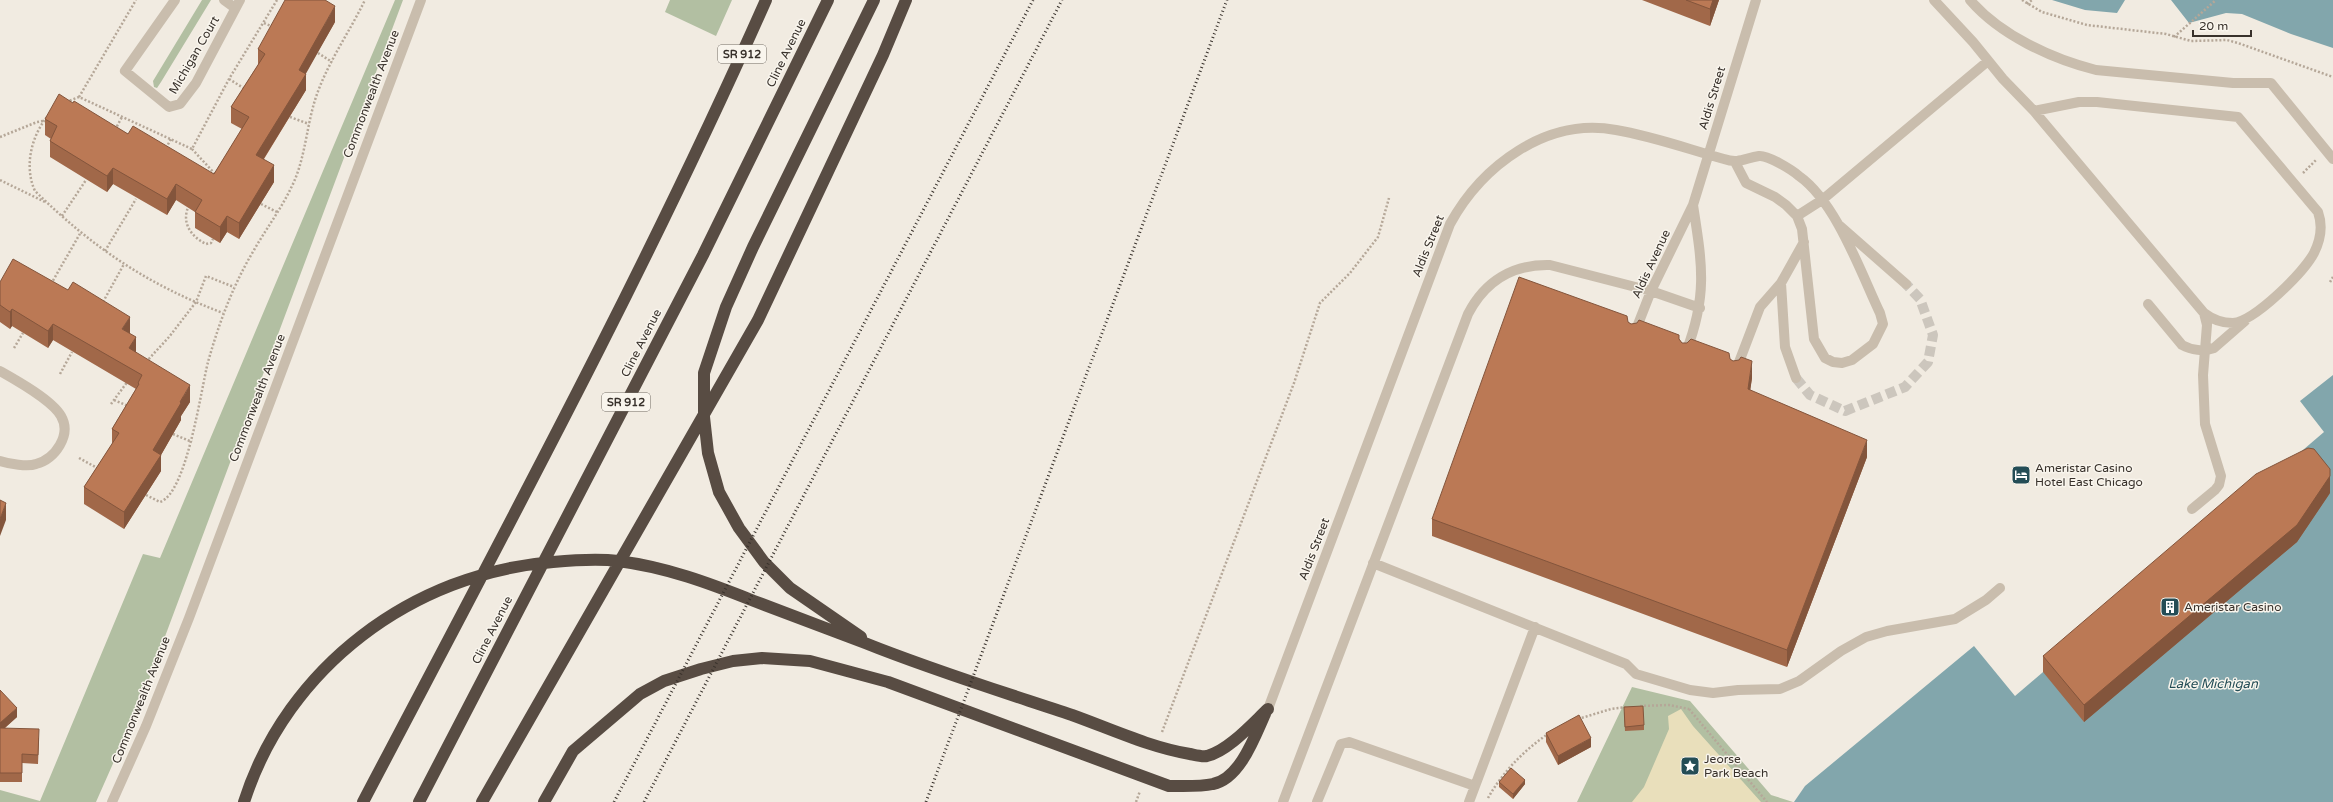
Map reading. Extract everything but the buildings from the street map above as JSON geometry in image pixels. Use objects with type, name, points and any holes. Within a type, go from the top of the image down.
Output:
[{"type":"highway","name":"SR 912","points":[[363,802],[526,493],[665,217],[718,108],[766,0]]},
{"type":"highway","name":"Cline Avenue","points":[[419,802],[706,248],[828,0]]},
{"type":"highway","points":[[874,0],[753,247],[726,307],[704,373],[704,417],[708,453],[719,492],[739,528],[777,576],[790,588],[880,650]]},
{"type":"highway","points":[[482,802],[758,320],[883,55],[906,0]]},
{"type":"highway","points":[[244,802],[282,720],[306,687],[332,660],[359,636],[416,600],[501,570],[533,564],[614,560],[658,567],[706,582],[880,650],[1099,725],[1164,750],[1206,757],[1229,744],[1268,709]]},
{"type":"highway","points":[[544,802],[573,750],[640,694],[664,681],[733,661],[762,658],[810,661],[888,682],[1169,786],[1214,784],[1231,775],[1247,754],[1268,709]]},
{"type":"street","name":"Michigan Court","points":[[175,0],[125,71],[169,107],[180,104],[196,83],[238,4],[224,0]]},
{"type":"street","name":"Commonwealth Avenue","points":[[112,802],[146,726],[189,618],[420,0]]},
{"type":"street","name":"Aldis Street","points":[[1268,709],[1450,224],[1462,202],[1477,183],[1512,154],[1532,143],[1571,131],[1592,128],[1616,130],[1708,155],[1756,0]]},
{"type":"street","points":[[1934,0],[2034,111],[2204,314],[2220,322],[2234,323],[2252,315]]},
{"type":"street","points":[[1970,0],[1995,25],[2062,61],[2079,66],[2096,70],[2233,83],[2271,83],[2333,159]]},
{"type":"street","points":[[1797,216],[1822,200],[1988,61]]},
{"type":"street","points":[[2034,111],[2079,102],[2097,102],[2238,117],[2318,212],[2322,227],[2321,235],[2314,253],[2300,272],[2214,348],[2205,350],[2189,348],[2182,345],[2148,304]]},
{"type":"street","points":[[1708,155],[1735,162],[1761,156],[1782,165],[1801,177],[1822,200],[1837,223],[1880,313],[1883,324],[1873,344],[1852,360],[1842,363],[1833,362],[1826,358],[1814,339],[1804,242],[1802,229],[1797,216],[1776,197],[1746,183],[1735,162]]},
{"type":"street","name":"Aldis Avenue","points":[[1633,335],[1651,291],[1693,205],[1708,155]]},
{"type":"street","name":"Aldis Avenue","points":[[1685,354],[1695,330],[1700,308],[1702,286],[1701,261],[1693,205]]},
{"type":"street","points":[[1837,223],[1906,284]]},
{"type":"street","points":[[1735,372],[1760,307],[1781,283],[1804,242]]},
{"type":"street","points":[[1283,802],[1468,314],[1485,289],[1498,278],[1517,269],[1538,265],[1550,265],[1651,291],[1700,308]]},
{"type":"street","points":[[1781,283],[1785,347],[1796,378]]},
{"type":"street","points":[[2192,509],[2215,490],[2219,485],[2221,476],[2205,424],[2203,375],[2207,325],[2204,314]]},
{"type":"street","points":[[0,371],[33,390],[61,416],[64,428],[62,443],[50,458],[35,464],[0,461]]},
{"type":"street","points":[[1373,563],[1626,664],[1636,674],[1668,685],[1713,693],[1738,690],[1770,690],[1789,686],[1841,651],[1866,637],[1887,631],[1955,619],[1986,600],[2000,588]]},
{"type":"street","points":[[1468,802],[1535,627]]},
{"type":"street","points":[[1317,802],[1341,744],[1349,742],[1475,786]]},
{"type":"path","points":[[59,106],[79,97],[136,0]]},
{"type":"path","points":[[192,149],[228,79],[264,23],[276,0]]},
{"type":"path","points":[[146,495],[160,502],[167,499],[172,491],[192,442],[206,372],[223,313],[234,287],[292,187],[302,158],[315,99],[332,62],[365,0]]},
{"type":"path","points":[[2022,0],[2054,17],[2087,25],[2166,34],[2191,42],[2227,40],[2333,77]]},
{"type":"path","points":[[2027,4],[2032,0]]},
{"type":"path","points":[[2174,37],[2215,1]]},
{"type":"path","points":[[264,23],[279,29]]},
{"type":"path","points":[[318,53],[332,62]]},
{"type":"path","points":[[228,79],[252,93]]},
{"type":"path","points":[[79,97],[192,149],[209,169],[221,180]]},
{"type":"path","points":[[49,114],[33,140],[30,181],[35,191],[81,232],[124,264],[166,289],[223,313]]},
{"type":"path","points":[[113,134],[122,117]]},
{"type":"path","points":[[290,117],[309,124]]},
{"type":"path","points":[[0,137],[37,122],[44,121]]},
{"type":"path","points":[[164,152],[170,139]]},
{"type":"path","points":[[2294,183],[2325,150]]},
{"type":"path","points":[[205,175],[209,169]]},
{"type":"path","points":[[0,180],[47,203]]},
{"type":"path","points":[[62,216],[86,180]]},
{"type":"path","points":[[1161,736],[1294,383],[1320,303],[1350,273],[1378,237],[1389,198]]},
{"type":"path","points":[[105,251],[136,199]]},
{"type":"path","points":[[190,202],[186,216],[188,229],[206,244],[211,243],[213,239]]},
{"type":"path","points":[[261,204],[277,212]]},
{"type":"path","points":[[50,287],[81,232]]},
{"type":"path","points":[[100,306],[124,264]]},
{"type":"path","points":[[142,366],[169,337],[196,302],[206,276],[234,287]]},
{"type":"path","points":[[2330,282],[2333,277]]},
{"type":"path","points":[[14,348],[23,333]]},
{"type":"path","points":[[60,374],[72,352]]},
{"type":"path","points":[[112,404],[131,377]]},
{"type":"path","points":[[114,400],[134,409]]},
{"type":"path","points":[[173,434],[192,442]]},
{"type":"path","points":[[79,458],[106,473]]},
{"type":"path","points":[[1668,685],[1768,802]]},
{"type":"path","points":[[1576,720],[1611,709],[1669,705],[1689,709]]},
{"type":"path","points":[[1485,802],[1494,787],[1519,757],[1550,733]]},
{"type":"path","points":[[1136,802],[1142,787]]},
{"type":"green space","points":[[202,0],[211,0],[161,82],[157,88],[154,87],[153,81]]},
{"type":"green space","points":[[395,0],[403,0],[142,698],[96,802],[0,802],[0,790],[40,801],[143,554],[160,558]]},
{"type":"green space","points":[[670,0],[732,0],[716,36],[665,12]]},
{"type":"green space","points":[[1632,687],[1690,701],[1771,795],[1793,802],[1577,802]]},
{"type":"sand","name":"Jeorse Park Beach","points":[[1681,709],[1693,726],[1761,802],[1632,802],[1644,787],[1669,729],[1668,716]]},
{"type":"water","points":[[2052,0],[2125,0],[2117,13],[2085,10]]},
{"type":"water","points":[[2171,0],[2333,0],[2333,48],[2291,34],[2242,14],[2226,13],[2189,23]]},
{"type":"water","name":"Lake Michigan","points":[[2333,375],[2333,802],[1794,802],[1805,786],[1974,646],[2015,696],[2324,432],[2300,401]]},
{"type":"tunnel","points":[[1796,378],[1810,395],[1845,411],[1905,387],[1928,362],[1933,335],[1920,299],[1906,284]]},
{"type":"railway","points":[[614,802],[1033,0]]},
{"type":"railway","points":[[644,802],[1062,0]]},
{"type":"railway","points":[[926,802],[1227,0]]},
{"type":"place","name":"Ameristar Casino Hotel East Chicago","points":[[2021,475]]},
{"type":"place","name":"Ameristar Casino","points":[[2170,607]]},
{"type":"place","name":"Jeorse Park Beach","points":[[1690,766]]}]
